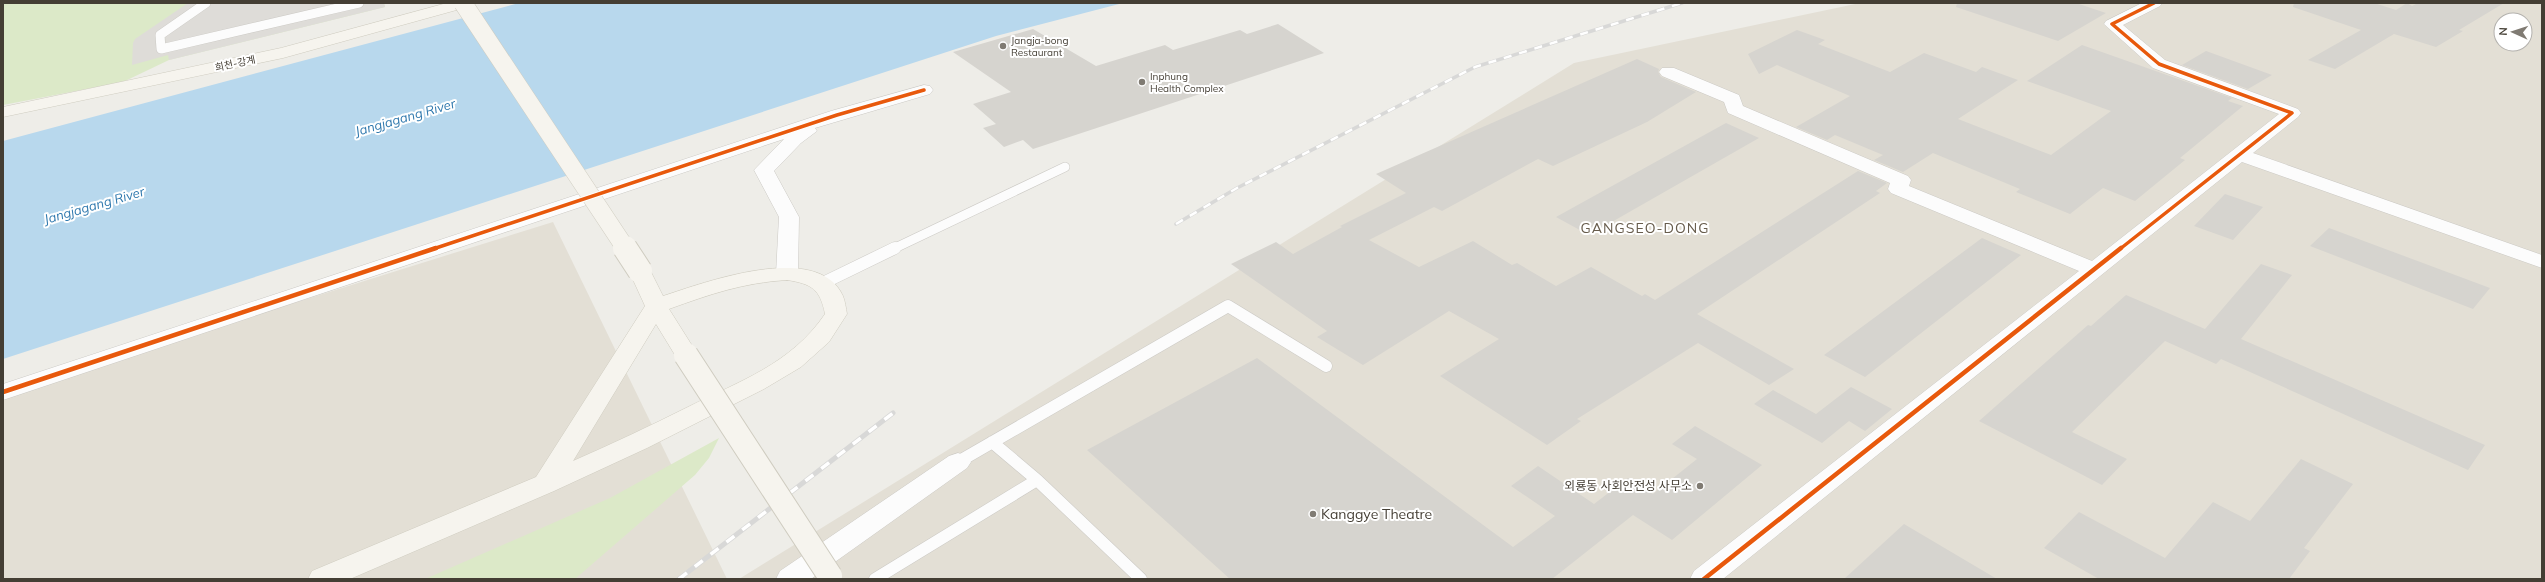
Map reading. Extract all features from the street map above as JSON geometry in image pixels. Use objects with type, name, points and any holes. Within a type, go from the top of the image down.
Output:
[{"type":"main road","name":"희천-강계","points":[[3,112],[283,53],[464,3]]},
{"type":"main road","points":[[464,3],[640,270],[656,306],[686,356],[831,578]]},
{"type":"main road","points":[[322,579],[545,485],[605,458],[763,378],[802,355],[821,337],[836,314],[832,296],[821,284],[807,277],[787,274],[754,276],[720,284],[656,306],[545,485]]},
{"type":"street","points":[[1704,579],[2238,154],[2292,113],[2159,64],[2112,24],[2154,3]]},
{"type":"street","points":[[1668,72],[1733,99],[1734,109],[1901,180],[1898,190],[2094,269]]},
{"type":"street","points":[[3,392],[837,115],[924,90]]},
{"type":"street","points":[[787,274],[789,217],[764,170],[794,139],[837,115]]},
{"type":"street","points":[[2238,154],[2542,262]]},
{"type":"street","points":[[790,579],[958,462]]},
{"type":"lane","points":[[206,3],[160,35],[161,49],[358,3]]},
{"type":"lane","points":[[821,284],[1065,167]]},
{"type":"lane","points":[[958,462],[1228,306],[1326,366]]},
{"type":"lane","points":[[992,442],[1037,480],[1141,579]]},
{"type":"lane","points":[[875,579],[1037,480]]},
{"type":"shaded area","points":[[188,3],[384,3],[385,7],[169,60],[168,55],[132,65],[133,43],[135,39]]},
{"type":"shaded area","points":[[1860,3],[2542,3],[2542,579],[739,579],[1574,63]]},
{"type":"shaded area","points":[[553,222],[727,579],[3,579],[3,394]]},
{"type":"green space","points":[[3,3],[384,3],[385,7],[169,60],[123,82],[3,105]]},
{"type":"green space","points":[[719,438],[709,458],[695,475],[575,579],[425,579],[610,498]]},
{"type":"water","name":"Jangjagang River","points":[[519,3],[1123,3],[996,36],[3,359],[3,141]]},
{"type":"building","points":[[1957,3],[2076,3],[2106,13],[2058,41],[1956,7]]},
{"type":"building","points":[[2294,3],[2374,3],[2396,10],[2407,3],[2412,6],[2418,3],[2504,3],[2459,30],[2463,31],[2436,47],[2394,34],[2335,69],[2308,60],[2361,30],[2293,7]]},
{"type":"building","name":"Inphung Health Complex","points":[[1278,24],[1324,53],[1033,149],[1023,140],[1004,147],[983,128],[996,124],[973,104],[1011,92],[953,52],[1033,29],[1096,66],[1165,45],[1173,50],[1240,30],[1247,34]]},
{"type":"building","points":[[1797,30],[1825,40],[1818,44],[1890,72],[1924,53],[1976,72],[1982,67],[2018,80],[1958,119],[2051,155],[2111,111],[2027,81],[2082,45],[2232,98],[2228,101],[2243,106],[2180,158],[2185,160],[2135,201],[2103,188],[2070,214],[2016,192],[2020,189],[1933,153],[1903,172],[1874,160],[1883,155],[1835,135],[1827,140],[1796,127],[1850,96],[1777,65],[1759,74],[1748,54]]},
{"type":"building","points":[[2206,51],[2272,75],[2248,89],[2182,65]]},
{"type":"building","points":[[1637,59],[1659,69],[1658,72],[1661,77],[1696,92],[1647,122],[1553,166],[1538,159],[1442,211],[1434,207],[1369,240],[1419,267],[1473,241],[1512,265],[1517,263],[1556,286],[1591,267],[1642,296],[1645,294],[1655,300],[1858,171],[1887,183],[1876,191],[1880,193],[1697,314],[1794,369],[1769,385],[1698,343],[1577,419],[1581,421],[1547,445],[1440,376],[1499,339],[1449,311],[1363,365],[1317,337],[1327,331],[1231,264],[1276,242],[1293,254],[1342,227],[1340,226],[1406,193],[1376,174]]},
{"type":"building","points":[[1726,123],[1759,138],[1589,235],[1556,217]]},
{"type":"building","points":[[2225,194],[2263,207],[2233,240],[2194,226]]},
{"type":"building","points":[[2329,228],[2490,288],[2473,309],[2310,246]]},
{"type":"building","points":[[1982,238],[2021,255],[1865,377],[1824,355]]},
{"type":"building","points":[[2261,264],[2292,275],[2241,339],[2485,445],[2468,470],[2221,359],[2216,364],[2165,341],[2072,432],[2127,459],[2102,485],[1979,421],[2088,325],[2091,326],[2126,295],[2205,329]]},
{"type":"building","name":"Kanggye Theatre","points":[[1257,358],[1513,547],[1555,516],[1511,486],[1538,466],[1594,504],[1628,478],[1653,494],[1697,459],[1672,444],[1695,426],[1762,465],[1672,540],[1633,515],[1552,579],[1230,579],[1087,450]]},
{"type":"building","points":[[1851,387],[1892,409],[1865,431],[1849,421],[1822,443],[1754,404],[1773,390],[1816,414]]},
{"type":"building","points":[[2301,459],[2353,484],[2304,548],[2310,551],[2289,579],[2099,579],[2044,548],[2079,512],[2165,558],[2213,502],[2250,521]]},
{"type":"building","points":[[1904,524],[1997,579],[1844,579]]},
{"type":"railway","points":[[1176,224],[1237,188],[1475,67],[1682,3]]},
{"type":"railway","points":[[679,579],[893,413]]},
{"type":"cycle path","points":[[1704,579],[2292,113],[2159,64],[2112,24],[2154,3]]},
{"type":"cycle path","points":[[3,392],[837,115],[924,90]]},
{"type":"place","name":"Jangja-bong Restaurant","points":[[1003,46]]},
{"type":"place","name":"Inphung Health Complex","points":[[1142,82]]},
{"type":"place","name":"외룡동 사회안전성 사무소","points":[[1700,486]]},
{"type":"place","name":"Kanggye Theatre","points":[[1313,514]]},
{"type":"district","name":"GANGSEO-DONG","points":[[1645,228]]}]
